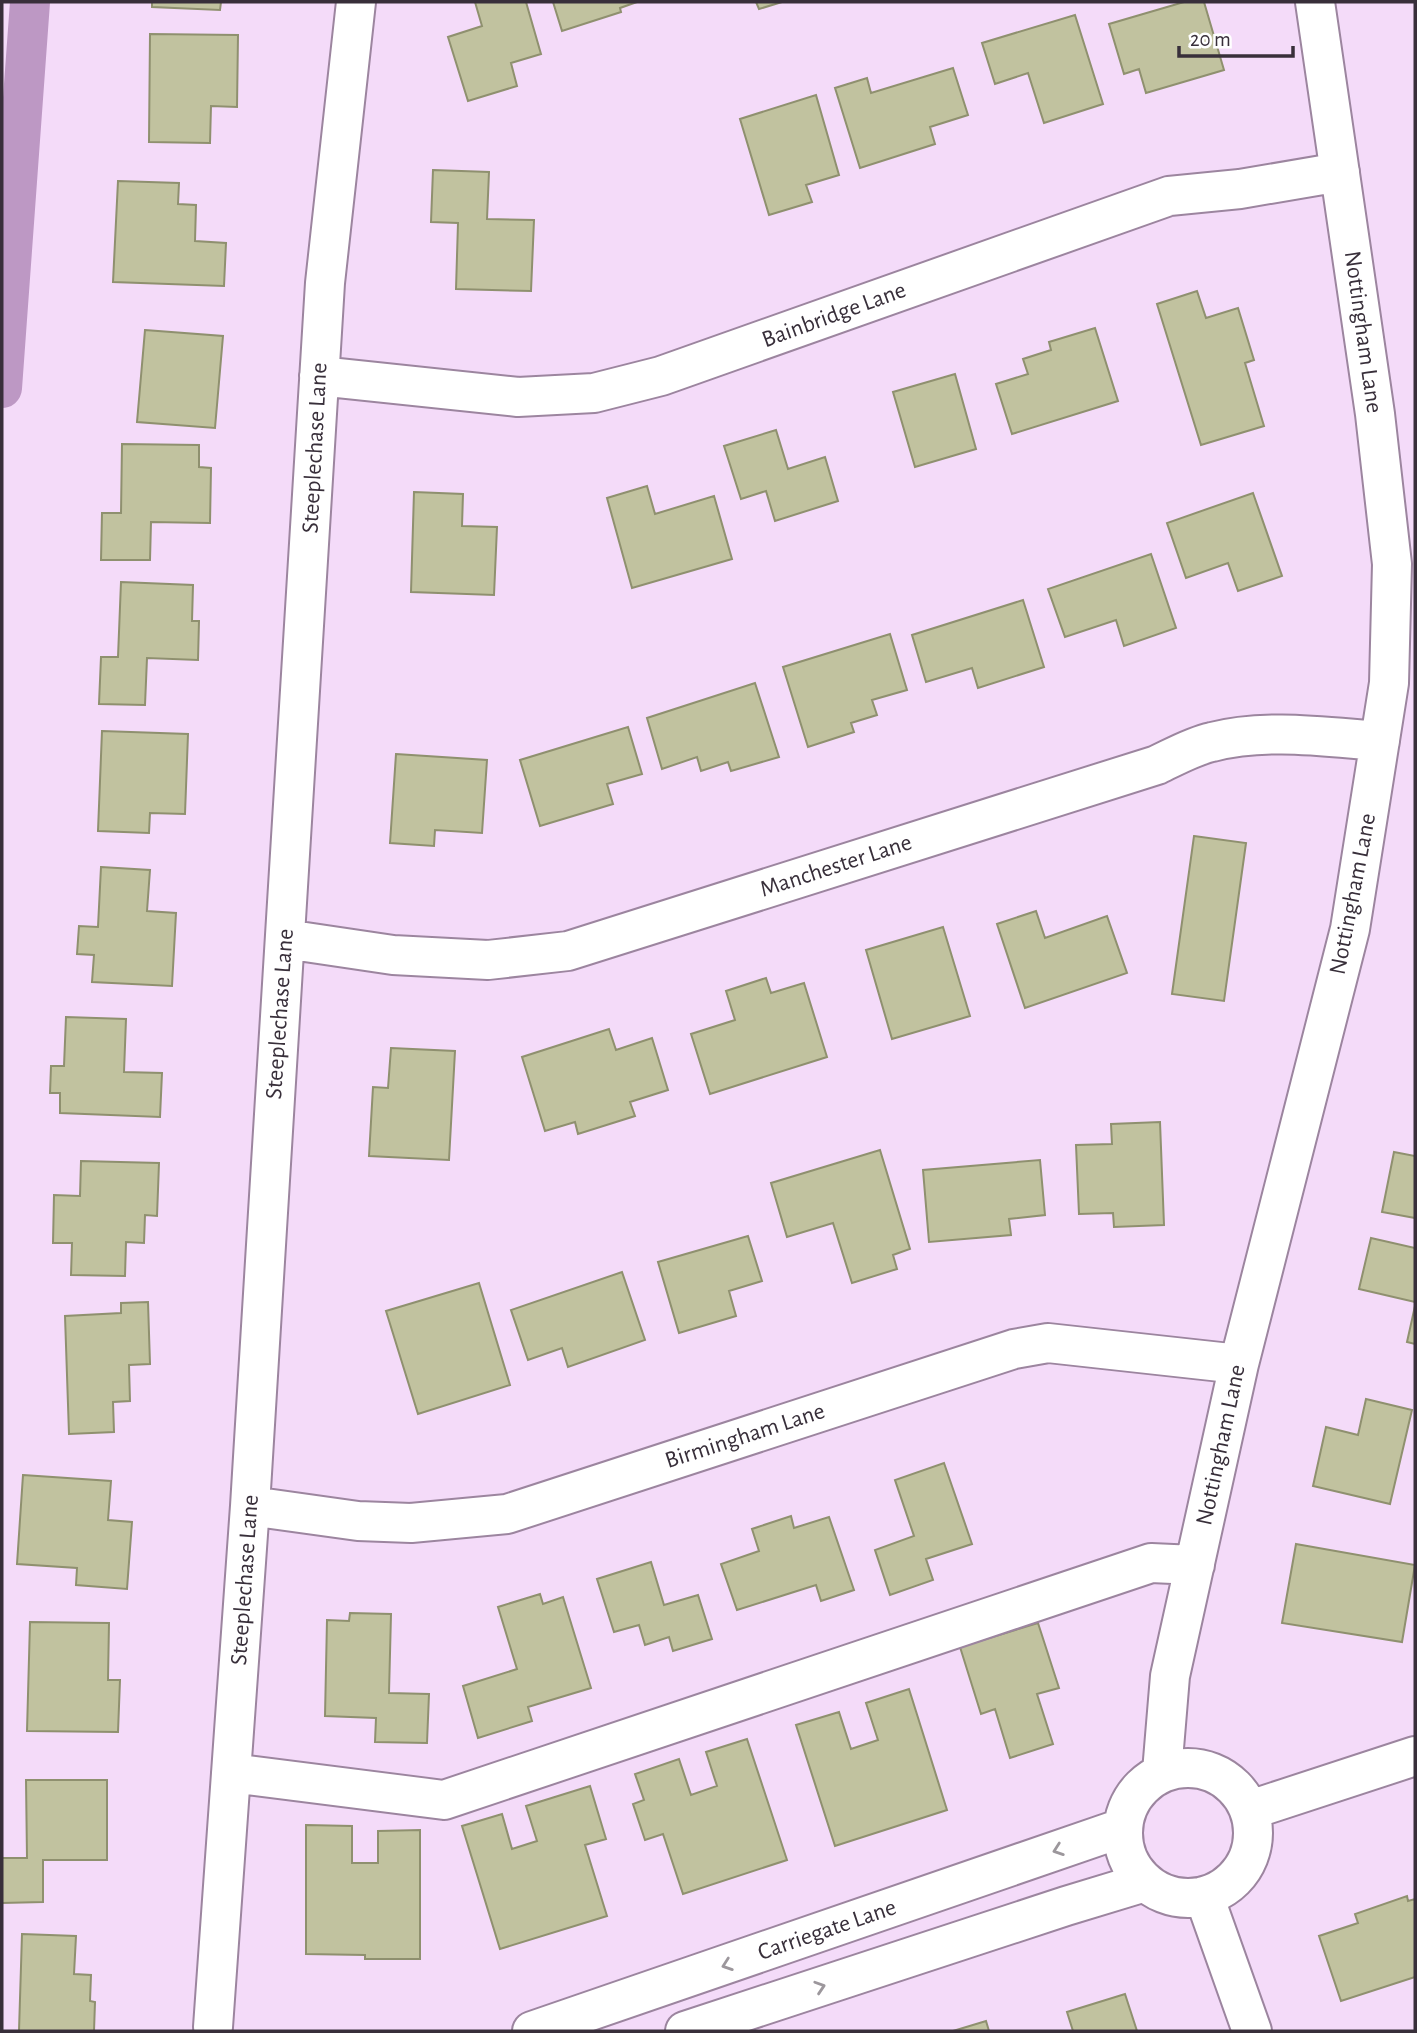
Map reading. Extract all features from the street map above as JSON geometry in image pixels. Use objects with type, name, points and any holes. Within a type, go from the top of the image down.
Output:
[{"type":"street","name":"Steeplechase Lane","points":[[217,2030],[325,284],[356,2]]},
{"type":"street","name":"Nottingham Lane","points":[[1163,1772],[1170,1676],[1239,1364],[1350,929],[1390,683],[1392,564],[1375,414],[1315,2]]},
{"type":"street","name":"Bainbridge Lane","points":[[319,376],[517,397],[594,393],[661,376],[1169,196],[1240,189],[1340,172]]},
{"type":"street","name":"Manchester Lane","points":[[285,939],[393,955],[488,960],[568,951],[1157,765],[1212,742],[1261,736],[1380,741]]},
{"type":"street","name":"Birmingham Lane","points":[[250,1506],[358,1521],[411,1523],[507,1514],[1014,1349],[1048,1343],[1239,1364]]},
{"type":"street","points":[[231,1773],[444,1800],[1151,1563],[1195,1565]]},
{"type":"street","points":[[1250,1810],[1415,1756]]},
{"type":"street","points":[[1183,1767],[1204,1769],[1224,1777],[1240,1791],[1250,1810],[1254,1832],[1251,1853],[1241,1873],[1224,1888],[1204,1896],[1183,1899],[1163,1893],[1145,1882],[1132,1867],[1124,1848],[1122,1828],[1126,1811],[1147,1782],[1163,1772],[1183,1767]]},
{"type":"street","name":"Carriegate Lane","points":[[532,2031],[1122,1828]]},
{"type":"street","name":"Carriegate Lane","points":[[685,2031],[1145,1882]]},
{"type":"street","points":[[1204,1896],[1252,2031]]},
{"type":"building","points":[[152,2],[221,2],[220,10],[152,7]]},
{"type":"building","points":[[475,2],[526,2],[541,54],[511,63],[517,86],[468,101],[448,37],[482,26]]},
{"type":"building","points":[[553,2],[637,2],[620,8],[621,12],[562,31]]},
{"type":"building","points":[[756,2],[782,2],[759,9]]},
{"type":"building","points":[[1184,2],[1204,2],[1224,70],[1146,93],[1139,69],[1124,74],[1109,24]]},
{"type":"building","points":[[1075,15],[1103,104],[1044,123],[1028,73],[995,84],[982,43]]},
{"type":"building","points":[[150,34],[238,35],[237,107],[211,106],[210,143],[149,142]]},
{"type":"building","points":[[953,68],[968,115],[930,127],[935,144],[860,168],[835,88],[867,78],[871,93]]},
{"type":"building","points":[[816,95],[839,175],[806,185],[812,202],[769,215],[740,119]]},
{"type":"building","points":[[433,170],[489,172],[487,219],[534,220],[531,291],[456,289],[458,223],[431,222]]},
{"type":"building","points":[[118,181],[179,183],[178,204],[196,205],[195,241],[226,243],[224,286],[113,282]]},
{"type":"building","points":[[1197,291],[1206,318],[1238,308],[1254,360],[1245,363],[1264,426],[1201,445],[1157,304]]},
{"type":"building","points":[[1095,328],[1118,401],[1012,434],[996,384],[1028,374],[1023,359],[1051,350],[1049,342]]},
{"type":"building","points":[[145,330],[223,336],[215,428],[137,422]]},
{"type":"building","points":[[955,374],[976,449],[915,467],[893,392]]},
{"type":"building","points":[[776,430],[788,469],[825,457],[838,501],[775,521],[766,491],[741,499],[724,446]]},
{"type":"building","points":[[122,444],[199,445],[199,467],[211,468],[210,523],[151,522],[150,560],[101,560],[102,513],[121,513]]},
{"type":"building","points":[[647,486],[655,514],[714,496],[732,559],[632,588],[607,498]]},
{"type":"building","points":[[414,492],[463,494],[462,526],[497,527],[494,595],[411,592]]},
{"type":"building","points":[[1253,493],[1282,576],[1238,591],[1228,563],[1186,578],[1167,523]]},
{"type":"building","points":[[1151,554],[1176,628],[1124,646],[1116,620],[1065,637],[1048,589]]},
{"type":"building","points":[[121,582],[193,585],[192,621],[199,621],[198,660],[147,658],[145,705],[99,704],[101,657],[118,657]]},
{"type":"building","points":[[1023,600],[1044,667],[978,688],[972,668],[926,682],[912,635]]},
{"type":"building","points":[[890,634],[907,690],[872,700],[877,715],[851,723],[854,732],[808,747],[783,667]]},
{"type":"building","points":[[755,683],[779,757],[731,771],[728,762],[701,771],[697,757],[662,769],[647,718]]},
{"type":"building","points":[[628,727],[642,774],[607,784],[613,804],[540,826],[520,760]]},
{"type":"building","points":[[102,731],[188,734],[185,814],[150,813],[149,833],[98,831]]},
{"type":"building","points":[[396,754],[487,760],[482,833],[435,830],[434,846],[390,843]]},
{"type":"building","points":[[1194,836],[1246,843],[1224,1001],[1172,994]]},
{"type":"building","points":[[101,867],[150,870],[147,911],[176,913],[172,986],[92,982],[94,955],[77,954],[79,926],[98,927]]},
{"type":"building","points":[[1036,911],[1045,938],[1107,916],[1127,973],[1025,1008],[997,924]]},
{"type":"building","points":[[943,927],[970,1016],[892,1039],[866,950]]},
{"type":"building","points":[[766,978],[771,993],[804,983],[827,1057],[710,1094],[691,1034],[735,1020],[726,991]]},
{"type":"building","points":[[66,1017],[126,1019],[124,1072],[162,1073],[160,1117],[60,1113],[60,1093],[50,1093],[51,1066],[64,1066]]},
{"type":"building","points":[[609,1029],[616,1050],[652,1038],[668,1090],[630,1102],[635,1116],[578,1134],[575,1122],[545,1131],[522,1057]]},
{"type":"building","points":[[391,1048],[455,1051],[449,1160],[369,1156],[373,1087],[388,1088]]},
{"type":"building","points":[[1160,1122],[1164,1225],[1114,1227],[1113,1213],[1079,1214],[1076,1145],[1112,1144],[1111,1124]]},
{"type":"building","points":[[880,1150],[910,1249],[893,1255],[897,1269],[852,1283],[833,1223],[787,1237],[771,1183]]},
{"type":"building","points":[[1394,1152],[1415,1156],[1415,1218],[1382,1212]]},
{"type":"building","points":[[1040,1160],[1045,1215],[1009,1219],[1011,1235],[929,1242],[923,1170]]},
{"type":"building","points":[[81,1161],[159,1163],[157,1216],[145,1215],[144,1243],[126,1242],[125,1276],[71,1275],[72,1243],[53,1243],[54,1195],[80,1196]]},
{"type":"building","points":[[748,1236],[762,1281],[729,1291],[736,1316],[679,1333],[658,1262]]},
{"type":"building","points":[[1371,1238],[1415,1248],[1415,1302],[1359,1289]]},
{"type":"building","points":[[622,1272],[645,1340],[568,1367],[562,1348],[528,1360],[511,1310]]},
{"type":"building","points":[[479,1283],[510,1385],[418,1414],[386,1311]]},
{"type":"building","points":[[148,1302],[150,1364],[129,1365],[130,1401],[113,1402],[114,1432],[69,1434],[65,1316],[121,1313],[121,1303]]},
{"type":"building","points":[[1415,1306],[1415,1344],[1407,1342]]},
{"type":"building","points":[[1366,1399],[1412,1410],[1390,1504],[1313,1486],[1326,1427],[1358,1435]]},
{"type":"building","points":[[944,1463],[972,1544],[926,1559],[933,1580],[890,1595],[875,1550],[914,1536],[895,1480]]},
{"type":"building","points":[[23,1475],[111,1481],[108,1520],[132,1522],[127,1589],[76,1585],[77,1568],[17,1564]]},
{"type":"building","points":[[791,1516],[794,1528],[829,1517],[854,1590],[821,1601],[816,1585],[737,1610],[721,1564],[759,1551],[752,1529]]},
{"type":"building","points":[[1296,1544],[1415,1565],[1402,1642],[1282,1623]]},
{"type":"building","points":[[651,1562],[664,1605],[698,1595],[712,1639],[673,1651],[669,1637],[645,1645],[639,1625],[614,1632],[597,1579]]},
{"type":"building","points":[[540,1594],[543,1604],[563,1597],[591,1688],[528,1707],[532,1721],[478,1738],[463,1686],[517,1669],[498,1607]]},
{"type":"building","points":[[350,1613],[391,1614],[389,1693],[429,1694],[427,1743],[375,1742],[376,1718],[325,1716],[327,1620],[349,1621]]},
{"type":"building","points":[[30,1622],[109,1623],[108,1680],[120,1680],[118,1732],[27,1731]]},
{"type":"building","points":[[1038,1623],[1059,1688],[1037,1694],[1053,1744],[1010,1758],[995,1709],[981,1714],[960,1647]]},
{"type":"building","points":[[909,1689],[947,1810],[835,1846],[796,1725],[839,1712],[851,1749],[878,1740],[866,1703]]},
{"type":"building","points":[[747,1739],[787,1860],[683,1894],[663,1834],[645,1840],[633,1804],[644,1800],[635,1774],[679,1759],[691,1795],[717,1786],[706,1752]]},
{"type":"building","points":[[26,1780],[107,1780],[107,1860],[43,1860],[43,1902],[2,1903],[2,1858],[27,1858]]},
{"type":"building","points":[[590,1786],[606,1839],[585,1845],[607,1916],[500,1949],[462,1826],[502,1814],[512,1849],[537,1841],[526,1806]]},
{"type":"building","points":[[306,1825],[352,1826],[352,1863],[378,1863],[378,1831],[420,1830],[420,1959],[365,1959],[365,1955],[306,1954]]},
{"type":"building","points":[[1407,1896],[1408,1901],[1415,1899],[1415,1977],[1341,2001],[1319,1936],[1358,1923],[1355,1914]]},
{"type":"building","points":[[22,1934],[76,1936],[74,1974],[91,1975],[90,2001],[95,2002],[94,2031],[19,2031]]},
{"type":"building","points":[[1125,1994],[1137,2031],[1073,2031],[1067,2012]]},
{"type":"building","points":[[986,2021],[989,2031],[953,2031]]},
{"type":"waterway","points":[[2,388],[30,2]]}]
